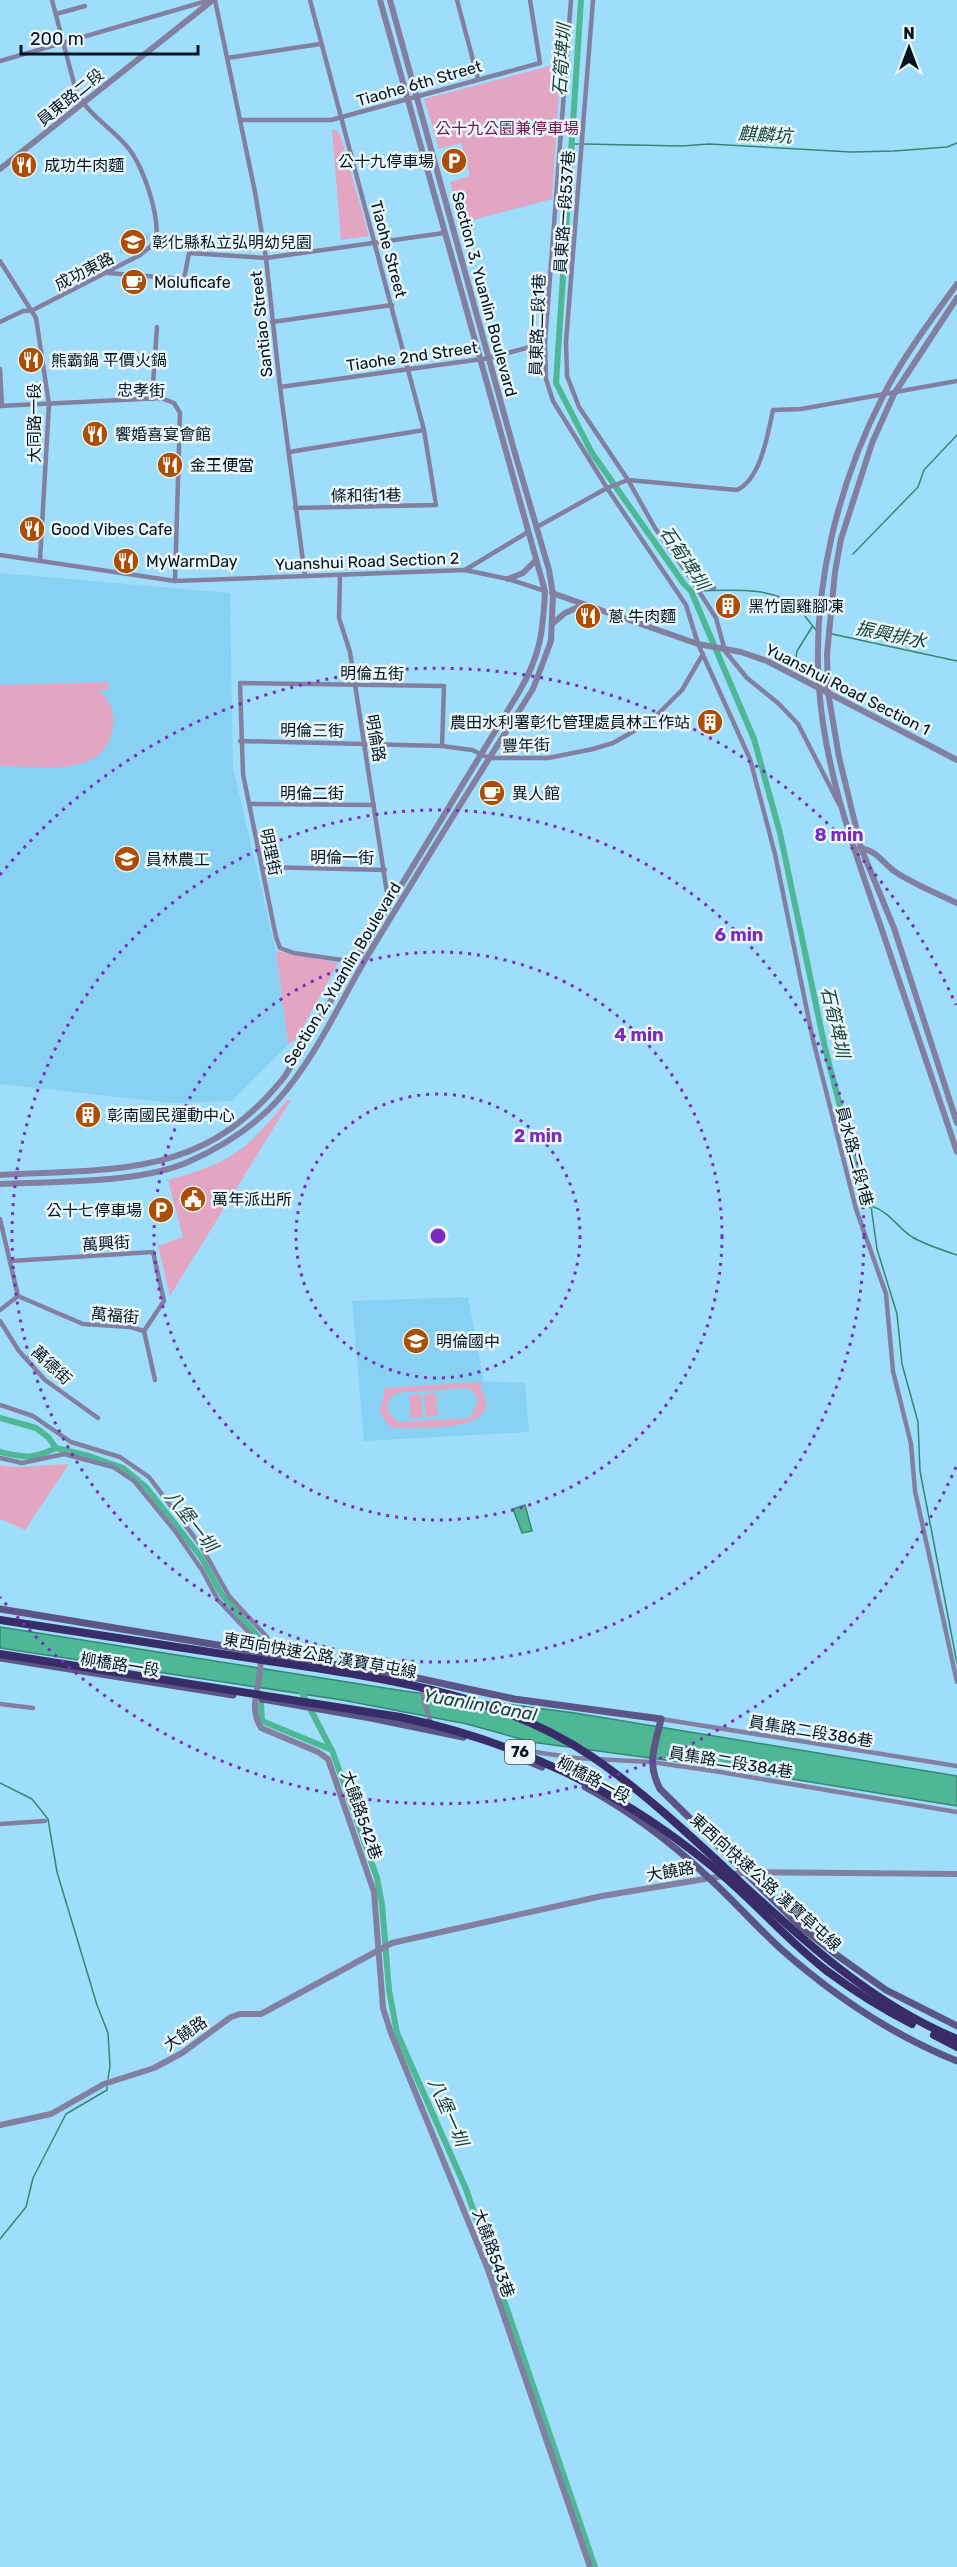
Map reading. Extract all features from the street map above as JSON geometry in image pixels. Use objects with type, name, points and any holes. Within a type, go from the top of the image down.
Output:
[{"type":"highway","name":"東西向快速公路 漢寶草屯線","points":[[0,1620],[352,1674],[427,1689],[474,1701],[543,1729],[588,1754],[631,1784],[677,1821],[790,1927],[880,1998],[926,2025],[957,2039]]},
{"type":"highway","name":"東西向快速公路 漢寶草屯線","points":[[0,1656],[400,1717],[465,1732],[541,1759],[593,1785],[694,1852],[827,1971],[877,2004],[957,2047]]},
{"type":"main road","points":[[0,1609],[417,1678],[514,1699],[661,1719],[651,1762]]},
{"type":"main road","name":"柳橋路一段","points":[[0,1656],[255,1698],[433,1731],[501,1750],[563,1775],[609,1800],[671,1844],[709,1878],[779,1948],[845,2000],[927,2049],[957,2061]]},
{"type":"main road","name":"柳橋路一段","points":[[651,1762],[652,1772],[660,1789],[801,1926],[886,1990],[957,2026]]},
{"type":"street","name":"成功東路","points":[[0,322],[23,311],[33,310],[140,255],[156,242],[159,226],[140,165],[126,144],[82,104],[76,91],[52,0]]},
{"type":"street","points":[[0,61],[63,41],[213,0]]},
{"type":"street","name":"Santiao Street","points":[[213,0],[240,120],[266,258],[272,322],[305,576]]},
{"type":"street","name":"員東路二段","points":[[0,170],[213,0]]},
{"type":"street","name":"Tiaohe Street","points":[[310,0],[424,430],[436,505]]},
{"type":"street","name":"Section 3, Yuanlin Boulevard","points":[[380,0],[468,313],[478,359],[545,591]]},
{"type":"street","name":"Section 3, Yuanlin Boulevard","points":[[390,0],[537,527],[553,594]]},
{"type":"street","points":[[457,0],[478,79]]},
{"type":"street","name":"Tiaohe 6th Street","points":[[240,120],[331,120],[540,63],[530,0]]},
{"type":"street","name":"員東路二段1巷","points":[[571,0],[545,343],[548,391],[607,488],[686,605],[698,644]]},
{"type":"street","name":"員東路一段537巷","points":[[592,0],[566,360],[567,376],[579,407],[628,480],[655,528],[709,605],[716,618],[725,651]]},
{"type":"street","points":[[56,14],[85,6]]},
{"type":"street","points":[[227,58],[320,44]]},
{"type":"street","points":[[108,273],[184,279],[189,253],[266,258],[444,233]]},
{"type":"street","name":"大同路一段","points":[[0,261],[33,310],[44,355],[49,404],[40,560]]},
{"type":"street","points":[[957,284],[908,354],[884,395],[862,440],[831,539],[818,638],[819,688],[826,747],[841,807],[853,849],[957,1152]]},
{"type":"street","points":[[957,298],[894,394],[872,443],[842,539],[835,572],[828,639],[828,692],[839,757],[861,848],[894,928],[957,1123]]},
{"type":"street","points":[[272,322],[392,305]]},
{"type":"street","points":[[152,399],[157,327]]},
{"type":"street","name":"Tiaohe 2nd Street","points":[[280,387],[489,358],[545,343]]},
{"type":"street","points":[[0,369],[1,406]]},
{"type":"street","points":[[537,527],[607,488],[628,480],[737,490],[748,482],[764,452],[773,410],[801,409],[957,381]]},
{"type":"street","name":"忠孝街","points":[[1,406],[161,398],[174,403],[180,413],[175,581]]},
{"type":"street","points":[[289,452],[424,430]]},
{"type":"street","name":"條和街1巷","points":[[296,508],[436,505]]},
{"type":"street","points":[[465,570],[528,532]]},
{"type":"street","name":"Yuanshui Road Section 2","points":[[0,555],[175,581],[465,570],[508,579],[698,644],[725,651]]},
{"type":"street","points":[[508,579],[523,573],[536,560]]},
{"type":"street","name":"明倫路","points":[[340,575],[339,618],[350,652],[366,744],[389,906]]},
{"type":"street","points":[[692,580],[700,585],[714,588]]},
{"type":"street","name":"Section 2, Yuanlin Boulevard","points":[[0,1175],[139,1166],[182,1155],[219,1137],[251,1114],[285,1076],[531,672],[541,645],[545,591]]},
{"type":"street","name":"Section 2, Yuanlin Boulevard","points":[[0,1185],[159,1172],[208,1153],[235,1138],[276,1102],[300,1073],[386,925],[533,689],[550,641],[553,594]]},
{"type":"street","points":[[552,624],[565,613],[583,605]]},
{"type":"street","name":"員水路二段1巷","points":[[698,644],[719,695],[750,759],[775,854],[813,1040],[856,1209],[886,1294],[893,1371],[911,1444],[915,1491],[957,1682]]},
{"type":"street","points":[[725,651],[747,678],[778,703],[798,724],[841,807]]},
{"type":"street","name":"Yuanshui Road Section 1","points":[[725,651],[741,652],[767,661],[957,760]]},
{"type":"street","name":"豐年街","points":[[489,758],[548,758],[583,752],[613,743],[650,722],[682,690],[703,654]]},
{"type":"street","name":"明倫五街","points":[[240,683],[444,686],[441,746]]},
{"type":"street","name":"明理街","points":[[240,683],[240,741],[243,774],[276,938],[280,948],[294,953],[355,962]]},
{"type":"street","name":"明倫三街","points":[[240,741],[441,746],[472,750],[489,758]]},
{"type":"street","name":"明倫二街","points":[[249,804],[374,805]]},
{"type":"street","points":[[853,849],[861,848],[875,852],[893,870],[957,903]]},
{"type":"street","name":"明倫一街","points":[[263,867],[385,870]]},
{"type":"street","points":[[0,1219],[18,1296],[0,1310]]},
{"type":"street","name":"萬興街","points":[[11,1261],[153,1252],[164,1301]]},
{"type":"street","name":"萬福街","points":[[18,1296],[83,1324],[130,1327],[144,1331],[164,1301]]},
{"type":"street","name":"萬德街","points":[[0,1321],[19,1351],[45,1380],[98,1418]]},
{"type":"street","points":[[144,1331],[155,1380]]},
{"type":"street","points":[[0,1405],[33,1416],[71,1442],[120,1457],[149,1477],[201,1546],[229,1596],[267,1637],[275,1656]]},
{"type":"street","points":[[0,1458],[22,1463],[64,1454],[113,1467],[134,1481],[195,1560],[218,1600],[254,1638],[261,1662],[255,1698]]},
{"type":"street","points":[[417,1678],[433,1731]]},
{"type":"street","name":"大饒路542巷","points":[[255,1698],[253,1701],[256,1718],[261,1728],[318,1752],[328,1759],[374,1892],[378,1949]]},
{"type":"street","points":[[0,1704],[33,1708]]},
{"type":"street","name":"員集路二段386巷","points":[[661,1719],[957,1766]]},
{"type":"street","name":"員集路二段384巷","points":[[501,1750],[518,1750],[576,1758],[651,1762],[957,1812]]},
{"type":"street","points":[[0,1824],[45,1821]]},
{"type":"street","name":"大饒路","points":[[0,2125],[51,2114],[104,2084],[154,2067],[182,2053],[231,2017],[240,2013],[261,2013],[392,1942],[602,1896],[747,1872],[957,1874]]},
{"type":"street","name":"大饒路543巷","points":[[378,1949],[383,2008],[391,2033],[487,2267],[590,2567]]},
{"type":"shaded area","name":"彰化縣私立弘明幼兒園","points":[[150,233],[150,238],[141,245],[120,254],[120,234]]},
{"type":"shaded area","name":"員林農工","points":[[0,573],[230,593],[233,768],[276,951],[288,1045],[232,1101],[172,1103],[0,1084]]},
{"type":"shaded area","name":"明倫國中","points":[[468,1297],[484,1381],[525,1383],[529,1432],[364,1441],[352,1301]]},
{"type":"green space","name":"公十九公園兼停車場","points":[[561,63],[552,199],[462,223],[450,182],[470,176],[461,143],[439,149],[424,99]]},
{"type":"green space","points":[[332,130],[337,130],[341,137],[369,236],[341,240]]},
{"type":"green space","points":[[109,682],[108,690],[98,690],[110,706],[113,726],[108,743],[98,755],[85,762],[51,768],[0,766],[0,685]]},
{"type":"green space","points":[[276,951],[338,963],[297,1038],[288,1045]]},
{"type":"green space","points":[[287,1100],[291,1100],[170,1296],[158,1246],[183,1237],[168,1180],[208,1167],[236,1152],[260,1131]]},
{"type":"green space","points":[[482,1382],[482,1386],[479,1387],[486,1402],[483,1413],[473,1420],[457,1425],[392,1428],[380,1411],[384,1388]],"holes":[[[467,1388],[474,1393],[478,1401],[470,1418],[399,1422],[391,1416],[387,1407],[390,1398],[397,1393]]]},
{"type":"green space","points":[[436,1393],[438,1416],[426,1417],[424,1394]]},
{"type":"green space","points":[[421,1394],[423,1417],[411,1418],[409,1395]]},
{"type":"green space","points":[[69,1464],[25,1530],[0,1519],[0,1465],[14,1467]]},
{"type":"water","points":[[525,1505],[532,1531],[522,1533],[513,1509]]},
{"type":"water","name":"Yuanlin Canal","points":[[0,1627],[404,1691],[575,1713],[957,1776],[957,1806],[725,1768],[531,1742],[467,1724],[342,1700],[0,1648]]},
{"type":"waterway","name":"石筍埤圳","points":[[581,0],[556,383],[592,453],[691,591],[754,739],[780,833],[825,1048],[856,1168],[871,1206]]},
{"type":"waterway","name":"麒麟坑","points":[[584,144],[682,146],[709,144],[851,152],[947,147],[957,143]]},
{"type":"waterway","name":"麒麟坑","points":[[571,144],[579,144]]},
{"type":"waterway","points":[[853,554],[918,487],[924,470],[957,435]]},
{"type":"waterway","name":"振興排水","points":[[691,591],[747,590],[775,595],[798,608],[816,630]]},
{"type":"waterway","points":[[795,664],[797,651],[812,627]]},
{"type":"waterway","name":"振興排水","points":[[832,634],[957,661]]},
{"type":"waterway","points":[[957,1255],[912,1237],[888,1215],[871,1206],[877,1249],[897,1314],[902,1364],[918,1422],[920,1471],[957,1663]]},
{"type":"waterway","name":"八堡一圳","points":[[0,1418],[36,1428],[48,1437],[56,1448],[123,1468],[146,1487],[201,1557],[222,1595],[269,1649],[268,1654]]},
{"type":"waterway","name":"八堡一圳","points":[[0,1452],[28,1456],[56,1448]]},
{"type":"waterway","points":[[300,1689],[331,1749]]},
{"type":"waterway","name":"八堡一圳","points":[[261,1704],[262,1721],[332,1750],[377,1878],[382,1904],[389,1990],[397,2033],[466,2189],[595,2567]]},
{"type":"waterway","points":[[0,1783],[32,1799],[48,1819],[57,1872],[97,2005],[108,2033],[110,2066],[108,2079]]},
{"type":"waterway","points":[[0,2239],[26,2207],[33,2178],[66,2114],[107,2090],[107,2087]]},
{"type":"place","name":"公十九停車場","points":[[454,161]]},
{"type":"place","name":"成功牛肉麵","points":[[24,165]]},
{"type":"place","name":"彰化縣私立弘明幼兒園","points":[[133,242]]},
{"type":"place","name":"Moluficafe","points":[[134,282]]},
{"type":"place","name":"熊霸鍋 平價火鍋","points":[[31,360]]},
{"type":"place","name":"饗婚喜宴會館","points":[[95,434]]},
{"type":"place","name":"金王便當","points":[[170,465]]},
{"type":"place","name":"Good Vibes Cafe","points":[[32,529]]},
{"type":"place","name":"MyWarmDay","points":[[126,561]]},
{"type":"place","name":"黑竹園雞腳凍","points":[[728,606]]},
{"type":"place","name":"蔥 牛肉麵","points":[[588,616]]},
{"type":"place","name":"農田水利署彰化管理處員林工作站","points":[[710,722]]},
{"type":"place","name":"異人館","points":[[492,793]]},
{"type":"place","name":"員林農工","points":[[127,859]]},
{"type":"place","name":"彰南國民運動中心","points":[[88,1115]]},
{"type":"place","name":"萬年派出所","points":[[193,1199]]},
{"type":"place","name":"公十七停車場","points":[[161,1210]]},
{"type":"place","name":"明倫國中","points":[[416,1341]]}]
